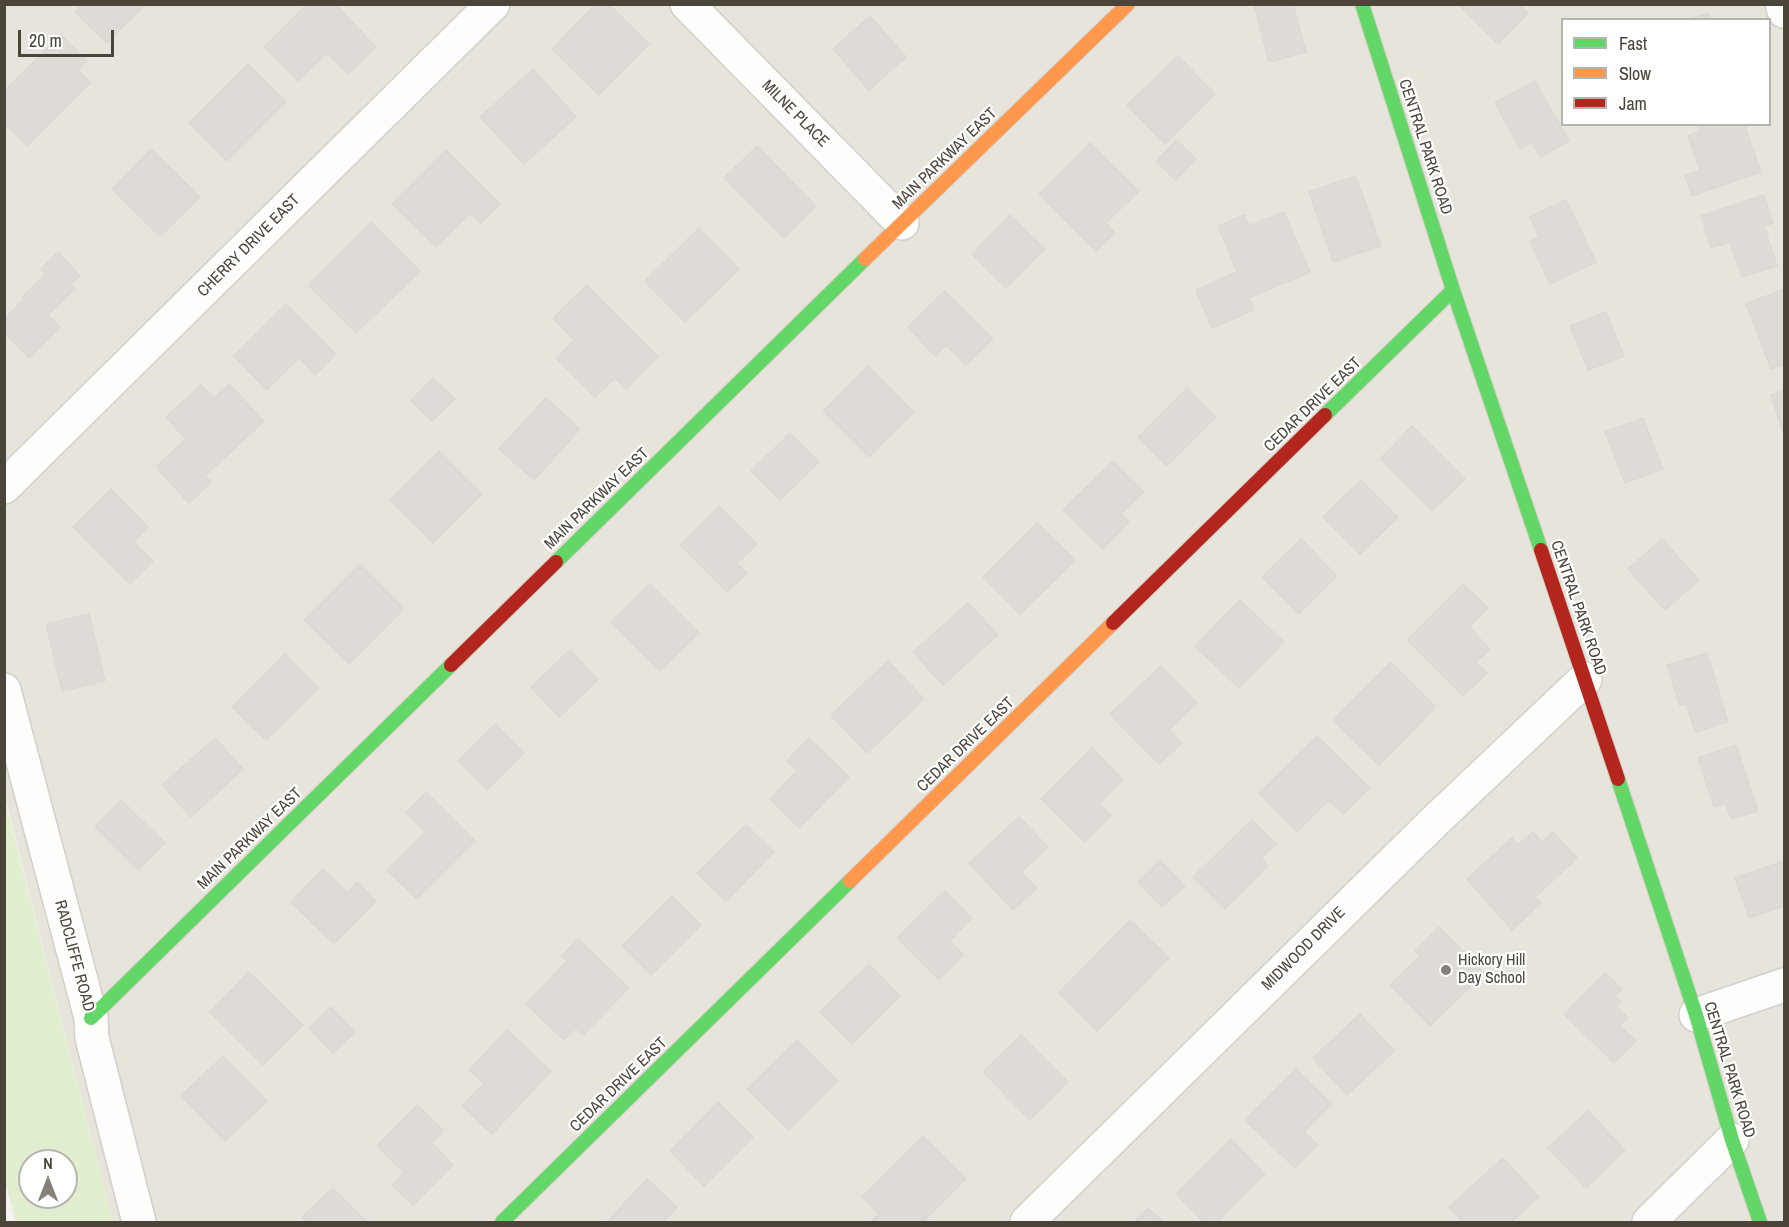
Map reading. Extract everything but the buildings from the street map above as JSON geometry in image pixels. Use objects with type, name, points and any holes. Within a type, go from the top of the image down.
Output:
[{"type":"street","name":"CHERRY DRIVE EAST","points":[[4,487],[493,4]]},
{"type":"street","name":"MILNE PLACE","points":[[687,4],[902,223]]},
{"type":"street","name":"MAIN PARKWAY EAST","points":[[91,1018],[1128,4]]},
{"type":"street","name":"CENTRAL PARK ROAD","points":[[1362,4],[1454,291],[1696,1016],[1732,1140],[1760,1222]]},
{"type":"street","points":[[1782,4],[1785,11]]},
{"type":"street","name":"CEDAR DRIVE EAST","points":[[502,1222],[1454,291]]},
{"type":"street","name":"MIDWOOD DRIVE","points":[[1027,1222],[1436,820],[1585,679]]},
{"type":"street","name":"RADCLIFFE ROAD","points":[[4,690],[91,1018],[92,1038],[139,1222]]},
{"type":"street","points":[[1696,1016],[1785,986]]},
{"type":"street","points":[[1648,1222],[1732,1140]]},
{"type":"shaded area","points":[[4,5],[1784,5],[1784,1222],[113,1222],[5,797]]},
{"type":"green space","points":[[4,797],[113,1222],[16,1222],[4,1178]]},
{"type":"traffic: fast","points":[[1362,4],[1453,290],[1541,550]]},
{"type":"traffic: fast","points":[[556,562],[865,259]]},
{"type":"traffic: fast","points":[[1325,415],[1453,290]]},
{"type":"traffic: fast","points":[[91,1018],[451,665]]},
{"type":"traffic: fast","points":[[1618,779],[1696,1015],[1732,1140],[1760,1222]]},
{"type":"traffic: fast","points":[[502,1222],[850,881]]},
{"type":"traffic: slow","points":[[865,259],[1128,4]]},
{"type":"traffic: slow","points":[[850,881],[1113,623]]},
{"type":"traffic: jam","points":[[1113,623],[1325,415]]},
{"type":"traffic: jam","points":[[1541,550],[1618,779]]},
{"type":"traffic: jam","points":[[451,665],[556,562]]},
{"type":"place","name":"Hickory Hill Day School","points":[[1446,970]]}]
